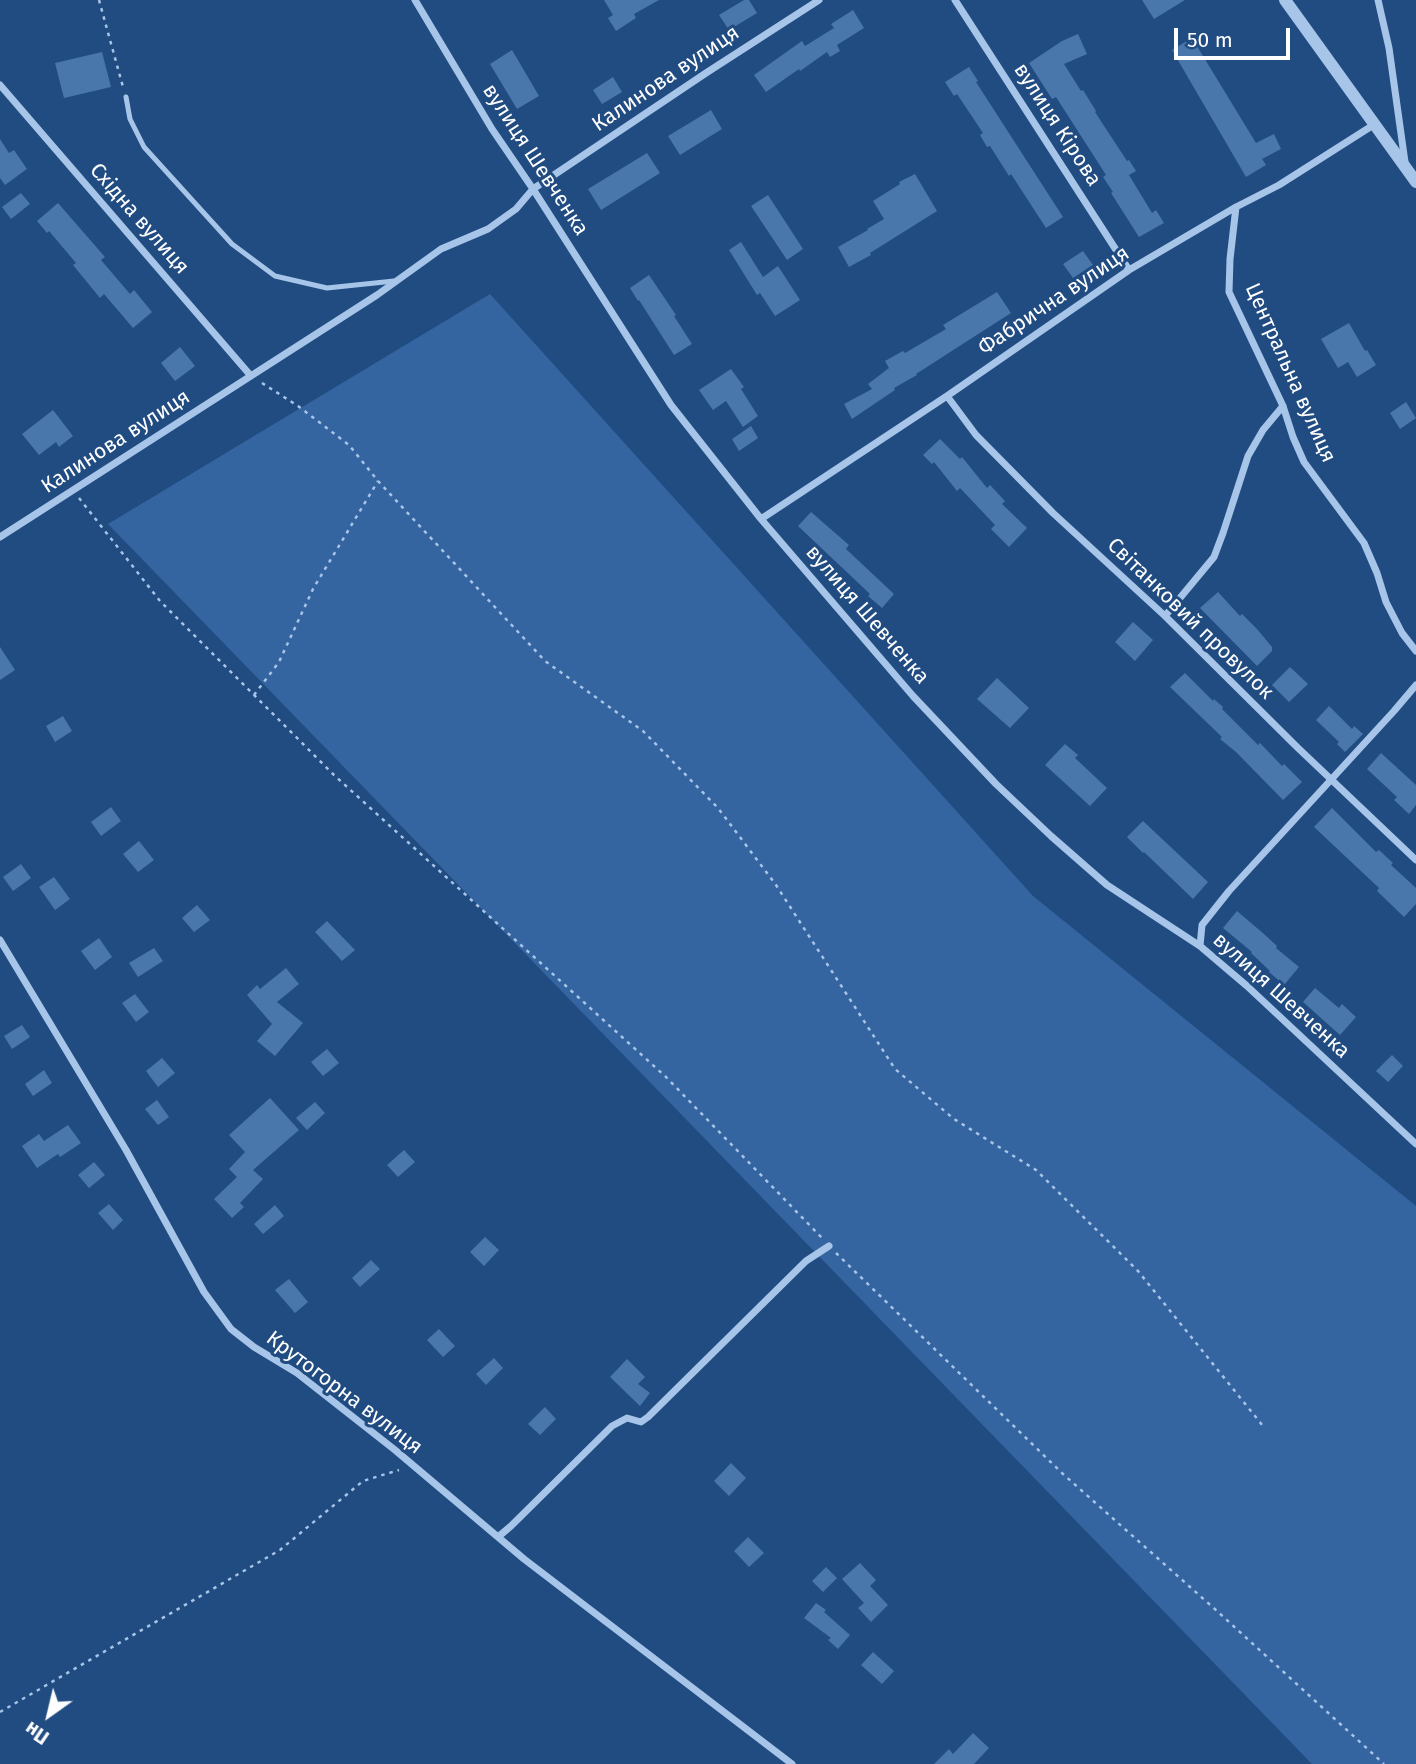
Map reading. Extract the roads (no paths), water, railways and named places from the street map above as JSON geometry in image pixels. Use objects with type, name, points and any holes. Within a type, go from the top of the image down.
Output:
[{"type":"street","name":"вулиця Шевченка","points":[[415,0],[492,129],[671,405],[761,519],[913,696],[996,784],[1051,836],[1107,885],[1200,946],[1247,986],[1416,1143]]},
{"type":"street","name":"Калинова вулиця","points":[[0,537],[251,376],[441,249],[488,229],[516,209],[533,189],[819,0]]},
{"type":"street","name":"вулиця Кірова","points":[[955,0],[1129,270]]},
{"type":"street","points":[[1285,0],[1416,182]]},
{"type":"street","points":[[1378,0],[1389,48],[1406,166]]},
{"type":"street","name":"Східна вулиця","points":[[0,85],[251,376]]},
{"type":"street","name":"Фабрична вулиця","points":[[761,519],[947,396],[1129,270],[1279,185],[1375,124]]},
{"type":"street","name":"Центральна вулиця","points":[[1236,207],[1229,292],[1283,406],[1304,462],[1364,543],[1386,602],[1402,633],[1416,651]]},
{"type":"street","name":"Світанковий провулок","points":[[947,396],[976,435],[1053,513],[1165,616],[1416,860]]},
{"type":"street","points":[[1165,616],[1214,557],[1248,456],[1283,406]]},
{"type":"street","points":[[1200,946],[1202,925],[1230,891],[1416,685]]},
{"type":"street","name":"Крутогорна вулиця","points":[[0,940],[126,1150],[204,1292],[231,1329],[254,1347],[297,1373],[413,1465],[524,1559],[792,1764]]},
{"type":"street","points":[[498,1537],[612,1426],[627,1418],[641,1422],[648,1416],[806,1261],[829,1245]]},
{"type":"lane","points":[[126,97],[130,119],[144,147],[232,244],[275,276],[327,288],[397,280]]}]
